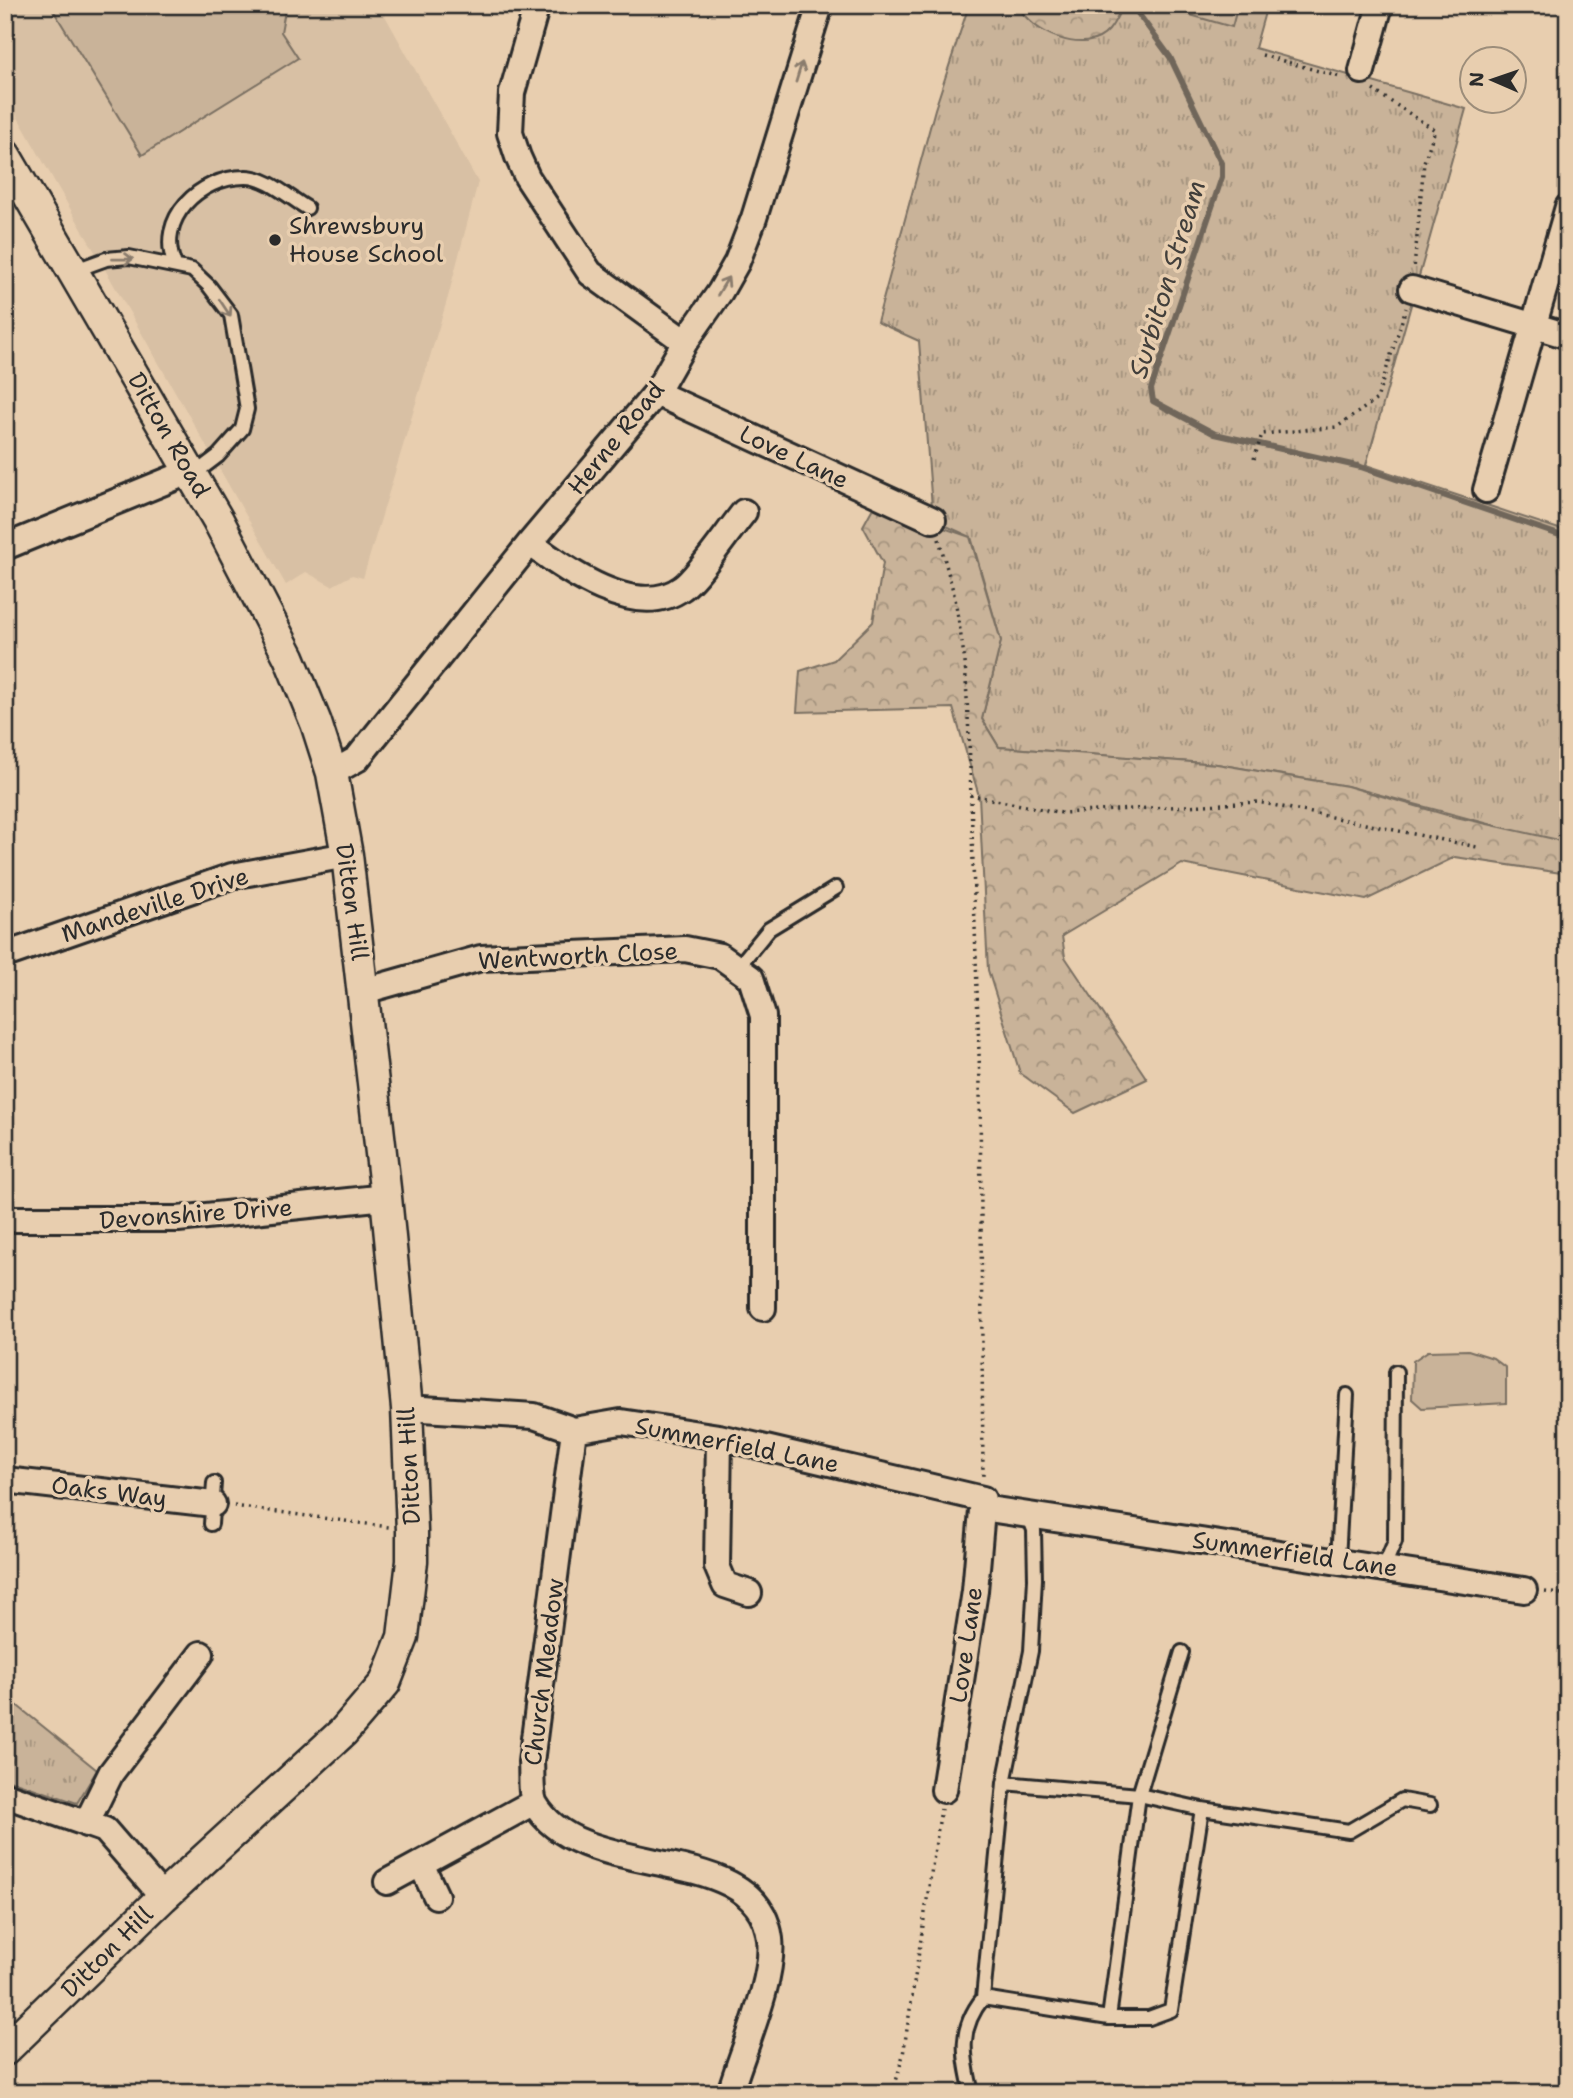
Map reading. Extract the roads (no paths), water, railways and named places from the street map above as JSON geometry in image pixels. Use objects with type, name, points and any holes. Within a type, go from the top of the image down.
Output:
[{"type":"street","points":[[537,5],[512,93],[510,133],[518,157],[527,177],[590,273],[685,342]]},
{"type":"street","name":"Herne Road","points":[[332,773],[357,759],[530,543],[656,393],[685,342],[737,262],[754,218],[820,5]]},
{"type":"street","points":[[1360,80],[1380,5]]},
{"type":"street","name":"Ditton Road","points":[[5,155],[192,473],[289,657],[316,723]]},
{"type":"street","points":[[1486,490],[1568,207]]},
{"type":"street","points":[[1412,289],[1568,336]]},
{"type":"street","name":"Love Lane","points":[[656,393],[933,520]]},
{"type":"street","points":[[5,547],[192,473]]},
{"type":"street","points":[[530,543],[572,575],[614,593],[655,599],[682,588],[744,512]]},
{"type":"street","name":"Ditton Hill","points":[[5,2050],[163,1897],[343,1732],[385,1683],[403,1637],[412,1561],[407,1408],[364,991],[347,855],[332,773],[316,723]]},
{"type":"street","name":"Mandeville Drive","points":[[5,955],[232,876],[347,855]]},
{"type":"street","name":"Wentworth Close","points":[[364,991],[481,958],[685,949],[720,957],[751,978],[763,1016],[763,1308]]},
{"type":"street","name":"Devonshire Drive","points":[[5,1219],[178,1219],[386,1197]]},
{"type":"street","name":"Summerfield Lane","points":[[407,1408],[534,1416],[574,1430],[621,1422],[719,1437],[1029,1517],[1338,1560],[1524,1590]]},
{"type":"street","name":"Church Meadow","points":[[574,1430],[531,1762],[534,1802],[558,1830],[589,1847],[717,1877],[744,1891],[762,1914],[770,1940],[765,1981],[730,2093]]},
{"type":"street","points":[[719,1437],[717,1566],[725,1585],[749,1593]]},
{"type":"street","name":"Oaks Way","points":[[5,1480],[213,1503]]},
{"type":"street","name":"Love Lane","points":[[944,1790],[975,1591],[983,1504]]},
{"type":"street","points":[[86,1824],[111,1773],[201,1654]]},
{"type":"street","points":[[5,1796],[105,1830],[163,1897]]},
{"type":"street","points":[[387,1882],[534,1802]]},
{"type":"street","points":[[421,1864],[436,1896]]},
{"type":"lane","points":[[175,265],[169,253],[169,236],[174,221],[191,197],[206,185],[244,176],[258,178],[307,208]]},
{"type":"lane","points":[[74,271],[106,259],[129,257],[175,265],[192,270],[209,286],[231,315],[247,409],[242,429],[218,456],[192,473]]},
{"type":"lane","points":[[737,968],[769,929],[836,888]]},
{"type":"lane","points":[[1384,1567],[1395,1541],[1396,1372]]},
{"type":"lane","points":[[1338,1560],[1347,1395]]},
{"type":"lane","points":[[972,2093],[964,2050],[968,2016],[983,1998],[1004,1783],[1031,1651],[1035,1579],[1034,1530],[1029,1517]]},
{"type":"lane","points":[[1110,2018],[1139,1796],[1182,1652]]},
{"type":"lane","points":[[1004,1783],[1139,1796],[1202,1809],[1349,1832],[1402,1800],[1430,1805]]},
{"type":"lane","points":[[983,1998],[1110,2018],[1149,2018],[1171,2010],[1202,1809]]},
{"type":"waterway","name":"Surbiton Stream","points":[[1132,5],[1170,57],[1222,165],[1222,177],[1151,389],[1153,401],[1215,434],[1361,467],[1568,538]]},
{"type":"place","name":"Shrewsbury House School","points":[[275,240]]}]
